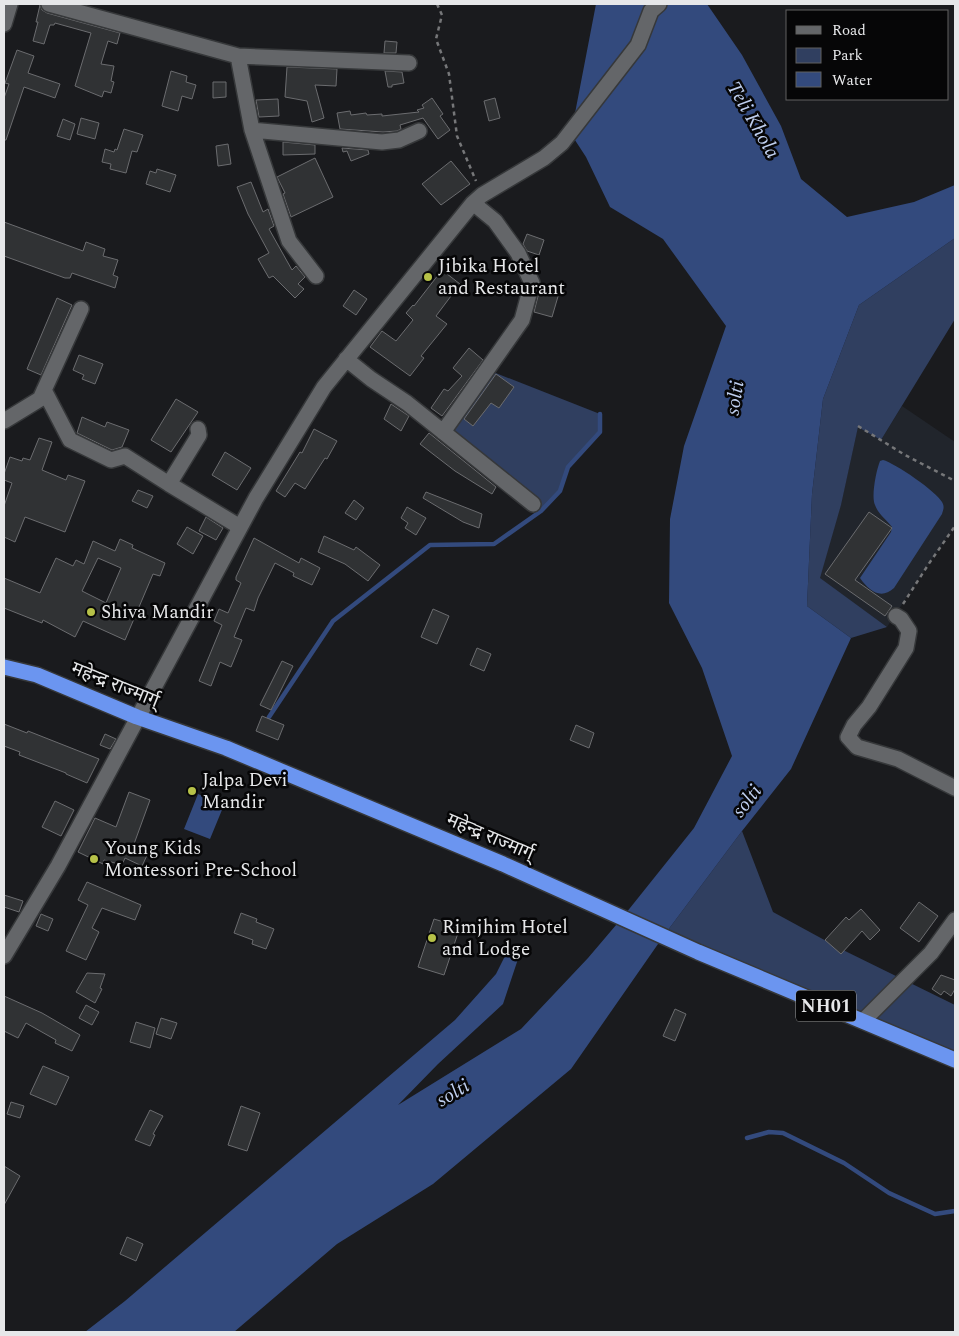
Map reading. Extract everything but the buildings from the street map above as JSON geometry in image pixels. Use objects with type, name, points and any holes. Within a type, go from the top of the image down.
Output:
[{"type":"highway","name":"महेन्द्र राज्मार्ग्","points":[[4,667],[37,675],[137,717],[226,748],[503,864],[698,952],[955,1060]]},
{"type":"street","points":[[4,24],[10,4]]},
{"type":"street","points":[[49,4],[238,56],[409,63]]},
{"type":"street","points":[[4,956],[58,866],[256,498],[324,387],[478,199],[544,158],[562,143],[638,45],[651,10],[659,4]]},
{"type":"street","points":[[238,56],[252,130],[289,241],[316,276]]},
{"type":"street","points":[[252,130],[382,142],[398,140],[419,131]]},
{"type":"street","points":[[443,432],[522,320],[532,283],[518,253],[478,199]]},
{"type":"street","points":[[4,421],[40,399],[81,309]]},
{"type":"street","points":[[346,360],[407,403],[533,504]]},
{"type":"street","points":[[44,390],[70,440],[111,460],[125,456],[240,528]]},
{"type":"street","points":[[169,484],[198,435],[198,429]]},
{"type":"street","points":[[896,616],[901,619],[909,631],[906,648],[869,707],[854,725],[848,736],[857,747],[898,759],[955,788]]},
{"type":"street","points":[[863,1021],[931,954],[955,920]]},
{"type":"path","points":[[437,4],[442,15],[436,39],[449,74],[457,136],[478,199]]},
{"type":"path","points":[[858,426],[905,455],[955,481]]},
{"type":"path","points":[[896,616],[955,526]]},
{"type":"shaded area","points":[[902,406],[955,442],[955,526],[887,627],[819,579],[841,504],[858,426],[881,440]]},
{"type":"green space","points":[[955,238],[955,319],[881,440],[858,427],[841,505],[820,578],[887,627],[851,638],[807,606],[812,494],[823,399],[859,305]]},
{"type":"green space","points":[[488,370],[600,414],[600,432],[568,467],[560,491],[541,511],[443,432]]},
{"type":"green space","points":[[742,831],[773,912],[841,949],[955,1005],[955,1060],[665,934]]},
{"type":"water","points":[[596,4],[707,4],[742,55],[781,126],[801,179],[847,217],[914,202],[955,185],[955,238],[859,305],[823,399],[812,494],[807,606],[851,638],[791,769],[665,934],[571,1069],[433,1184],[337,1244],[234,1332],[85,1332],[125,1301],[455,1020],[496,974],[509,948],[520,953],[503,1004],[438,1064],[398,1105],[521,1029],[588,958],[694,828],[732,756],[702,668],[669,603],[670,519],[684,446],[726,326],[663,239],[610,207],[586,157],[571,134]]},
{"type":"water","points":[[883,460],[897,466],[915,478],[939,497],[944,507],[942,514],[894,588],[889,592],[880,594],[867,587],[860,578],[891,532],[892,527],[878,511],[874,501],[877,471],[880,461]]},
{"type":"water","points":[[198,794],[224,805],[210,839],[184,829]]},
{"type":"waterway","points":[[269,717],[333,621],[430,545],[494,544],[541,511],[560,491],[568,467],[600,432],[600,414]]},
{"type":"waterway","points":[[747,1138],[769,1132],[783,1133],[844,1163],[889,1193],[935,1214],[955,1211]]},
{"type":"place","name":"Jibika Hotel and Restaurant","points":[[428,277]]},
{"type":"place","name":"Shiva Mandir","points":[[91,612]]},
{"type":"place","name":"Jalpa Devi Mandir","points":[[192,791]]},
{"type":"place","name":"Young Kids Montessori Pre-School","points":[[94,859]]},
{"type":"place","name":"Rimjhim Hotel and Lodge","points":[[432,938]]},
{"type":"water label","name":"Teli Khola","points":[[753,120]]},
{"type":"water label","name":"solti","points":[[735,398]]},
{"type":"water label","name":"solti","points":[[747,801]]},
{"type":"water label","name":"solti","points":[[453,1093]]}]
